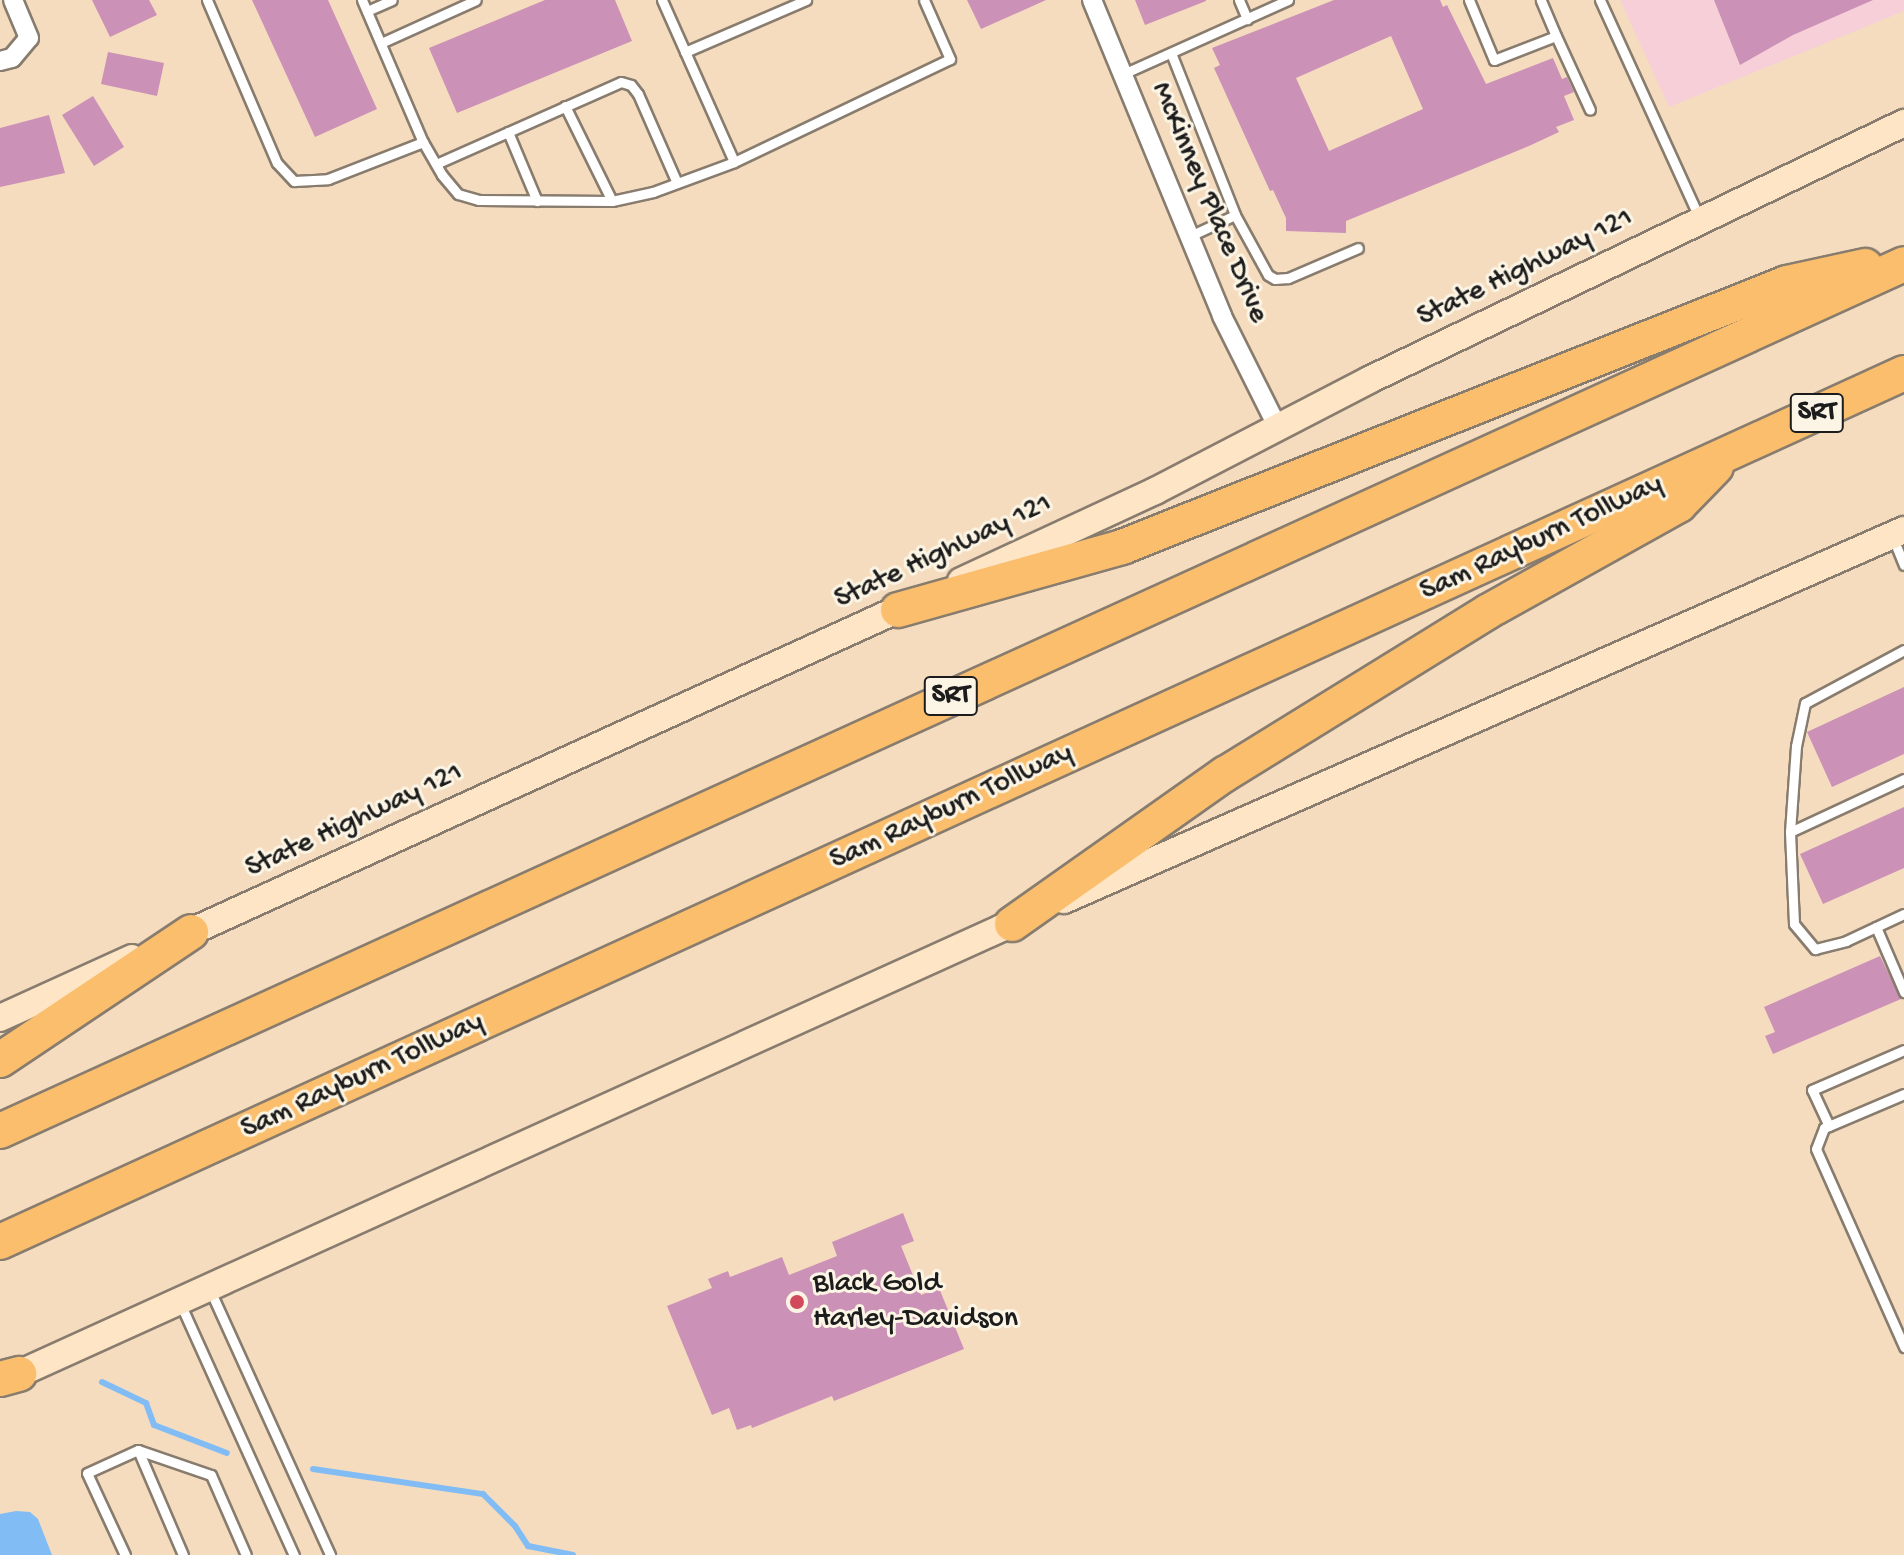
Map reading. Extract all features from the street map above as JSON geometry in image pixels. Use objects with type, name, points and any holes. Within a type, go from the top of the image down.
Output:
[{"type":"highway","points":[[898,610],[1122,547],[1787,283],[1904,257]]},
{"type":"highway","name":"SRT","points":[[0,1131],[1904,264]]},
{"type":"highway","name":"Sam Rayburn Tollway","points":[[0,1242],[1904,373]]},
{"type":"highway","points":[[1012,924],[1225,774],[1487,612],[1679,505],[1730,453]]},
{"type":"highway","points":[[0,1060],[191,932]]},
{"type":"main road","name":"State Highway 121","points":[[0,1018],[1155,491],[1277,426],[1904,123]]},
{"type":"main road","points":[[6,1378],[210,1290],[1012,924],[1898,533]]},
{"type":"street","points":[[0,61],[12,58],[29,38],[13,0]]},
{"type":"street","name":"McKinney Place Drive","points":[[1092,0],[1222,316],[1277,426]]},
{"type":"lane","points":[[207,0],[277,163],[294,181],[328,179],[423,142]]},
{"type":"lane","points":[[362,0],[423,142],[458,194],[479,200],[537,201],[612,201],[677,183],[734,162],[950,59],[924,0]]},
{"type":"lane","points":[[367,11],[392,0]]},
{"type":"lane","points":[[381,43],[476,0]]},
{"type":"lane","points":[[662,0],[734,162]]},
{"type":"lane","points":[[685,52],[806,0]]},
{"type":"lane","points":[[1239,0],[1247,19]]},
{"type":"lane","points":[[1123,74],[1288,0]]},
{"type":"lane","points":[[1469,0],[1494,60],[1556,36]]},
{"type":"lane","points":[[1541,0],[1590,110]]},
{"type":"lane","points":[[1600,0],[1701,220]]},
{"type":"lane","points":[[1171,53],[1235,215],[1268,275],[1275,279],[1288,278],[1358,248]]},
{"type":"lane","points":[[436,164],[621,82],[631,85],[638,94],[677,183]]},
{"type":"lane","points":[[565,106],[612,201]]},
{"type":"lane","points":[[508,132],[537,201]]},
{"type":"lane","points":[[1190,236],[1235,215]]},
{"type":"lane","points":[[1898,533],[1904,565]]},
{"type":"lane","points":[[1904,650],[1805,703],[1796,746],[1790,832],[1794,924],[1815,949],[1846,941],[1904,914]]},
{"type":"lane","points":[[1790,832],[1904,779]]},
{"type":"lane","points":[[1876,927],[1904,992]]},
{"type":"lane","points":[[1829,1126],[1812,1090],[1904,1050]]},
{"type":"lane","points":[[1904,1094],[1829,1126],[1816,1141],[1818,1156],[1904,1347]]},
{"type":"lane","points":[[210,1290],[330,1555]]},
{"type":"lane","points":[[180,1303],[294,1555]]},
{"type":"lane","points":[[125,1555],[87,1473],[138,1450],[211,1475],[246,1555]]},
{"type":"lane","points":[[138,1450],[183,1555]]},
{"type":"shaded area","points":[[1620,0],[1904,0],[1904,11],[1669,107]]},
{"type":"water","points":[[30,1512],[38,1519],[52,1555],[0,1555],[0,1514]]},
{"type":"building","points":[[92,0],[149,0],[157,15],[110,37]]},
{"type":"building","points":[[252,0],[328,0],[377,109],[315,137]]},
{"type":"building","points":[[545,0],[615,0],[632,41],[457,113],[429,48]]},
{"type":"building","points":[[967,0],[1046,0],[981,29]]},
{"type":"building","points":[[1135,0],[1206,0],[1206,1],[1145,25]]},
{"type":"building","points":[[1334,0],[1440,0],[1443,7],[1447,5],[1486,84],[1553,58],[1562,79],[1567,77],[1574,92],[1564,96],[1574,120],[1556,127],[1559,132],[1529,146],[1346,221],[1346,233],[1286,231],[1286,218],[1273,190],[1270,191],[1214,68],[1220,65],[1212,48]],"holes":[[[1391,36],[1423,109],[1329,151],[1296,78]]]},
{"type":"building","points":[[1714,0],[1873,0],[1793,35],[1740,65]]},
{"type":"building","points":[[108,52],[164,63],[157,96],[101,84]]},
{"type":"building","points":[[93,96],[124,147],[94,166],[62,115]]},
{"type":"building","points":[[49,115],[65,173],[0,187],[0,128]]},
{"type":"building","points":[[1904,687],[1904,754],[1832,787],[1807,732]]},
{"type":"building","points":[[1904,807],[1904,868],[1823,904],[1800,854]]},
{"type":"building","points":[[1880,956],[1901,999],[1773,1054],[1765,1036],[1775,1032],[1764,1007]]},
{"type":"building","points":[[903,1213],[914,1241],[901,1246],[921,1295],[939,1288],[964,1349],[834,1401],[832,1396],[752,1428],[751,1425],[737,1430],[729,1408],[712,1415],[667,1306],[712,1288],[708,1279],[728,1271],[730,1277],[782,1257],[789,1275],[837,1256],[832,1242]]},
{"type":"waterway","points":[[102,1382],[146,1403],[154,1425],[227,1453]]},
{"type":"waterway","points":[[313,1469],[483,1494],[515,1526],[528,1546],[573,1555]]},
{"type":"place","name":"Black Gold Harley-Davidson","points":[[797,1302]]}]
